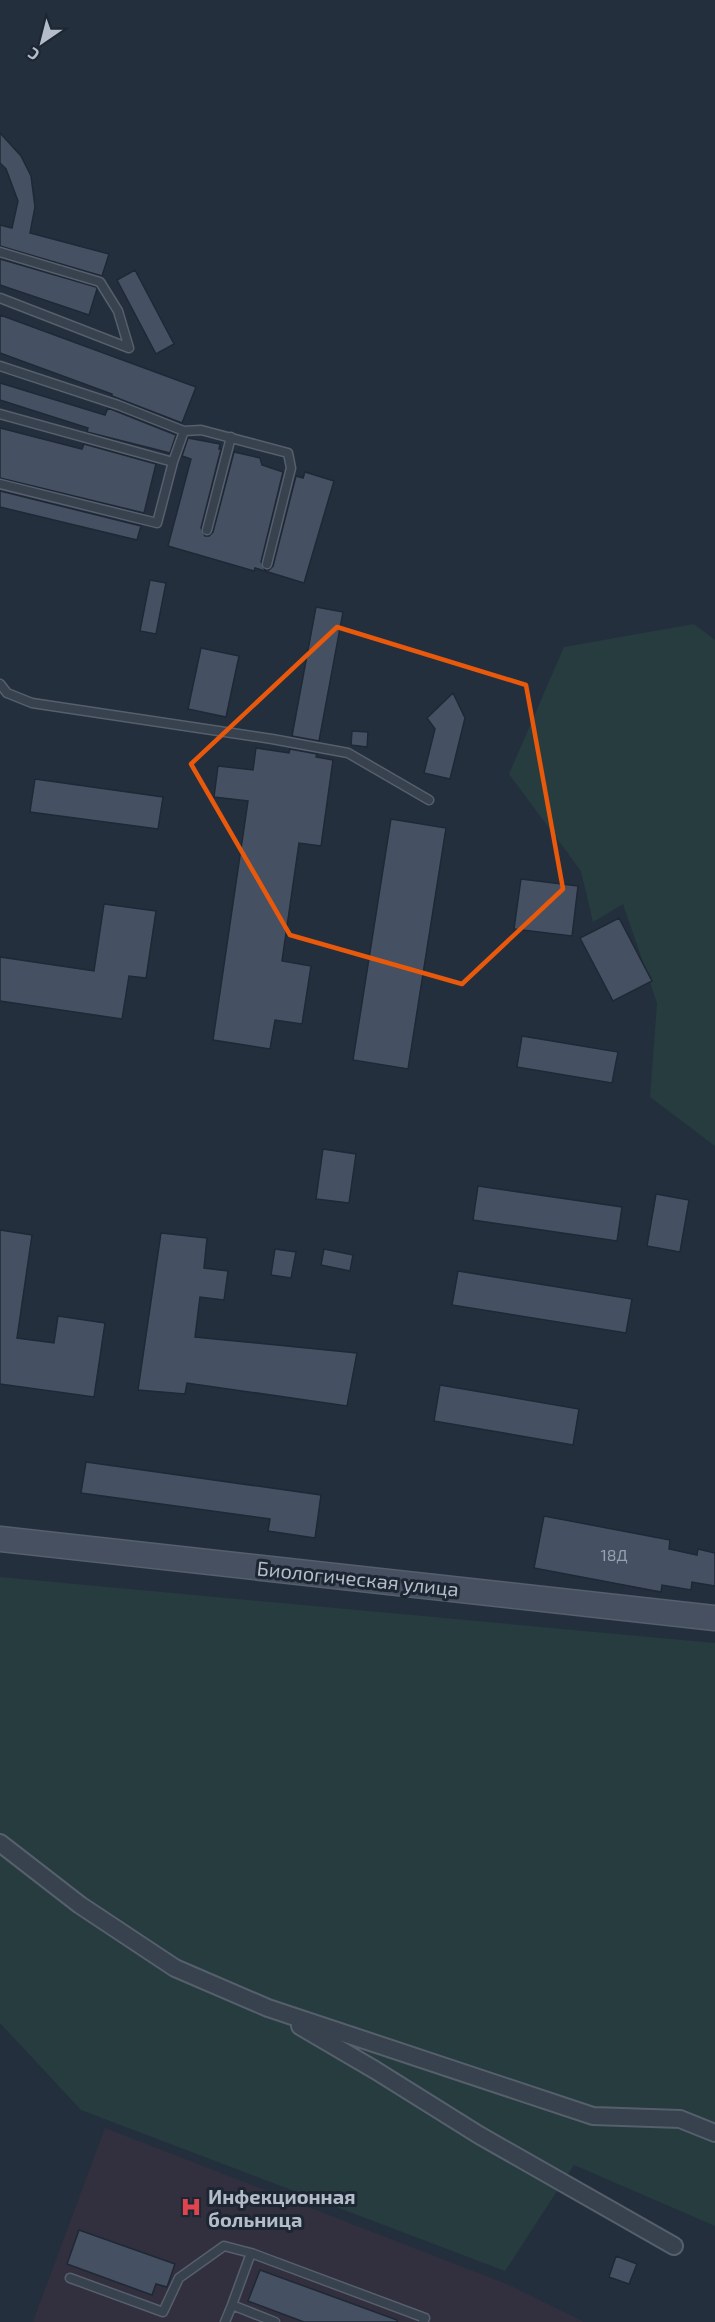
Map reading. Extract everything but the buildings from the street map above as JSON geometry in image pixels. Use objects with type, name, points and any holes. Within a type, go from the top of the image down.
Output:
[{"type":"street","name":"Биологическая улица","points":[[0,1539],[715,1618]]},
{"type":"street","points":[[0,1843],[80,1905],[175,1968],[268,2008],[593,2116],[680,2119],[715,2133]]},
{"type":"street","points":[[268,2008],[375,2070],[479,2135],[674,2247]]},
{"type":"lane","points":[[0,252],[100,282],[118,311],[129,348],[0,298]]},
{"type":"lane","points":[[0,366],[118,405],[184,431],[201,430],[288,453],[291,468],[267,564]]},
{"type":"lane","points":[[0,414],[173,462]]},
{"type":"lane","points":[[0,484],[157,523],[173,462],[184,431]]},
{"type":"lane","points":[[207,530],[231,437]]},
{"type":"lane","points":[[0,684],[7,693],[32,703],[272,739],[348,753],[429,800]]},
{"type":"lane","points":[[70,2278],[163,2312],[179,2278],[224,2246],[251,2253],[425,2318],[423,2322]]},
{"type":"lane","points":[[225,2322],[251,2253]]},
{"type":"lane","points":[[232,2305],[275,2322]]},
{"type":"highlighted area","points":[[337,627],[526,685],[563,889],[462,984],[290,935],[191,764]]},
{"type":"shaded area","name":"Инфекционная больница","points":[[105,2128],[509,2285],[584,2322],[33,2322]]},
{"type":"green space","points":[[694,624],[715,640],[715,1146],[650,1097],[657,1003],[623,904],[593,922],[581,871],[509,774],[564,647]]},
{"type":"green space","points":[[0,1577],[715,1643],[715,2226],[574,2165],[505,2271],[81,2110],[0,2023]]},
{"type":"place","name":"Инфекционная больница","points":[[191,2207]]}]
